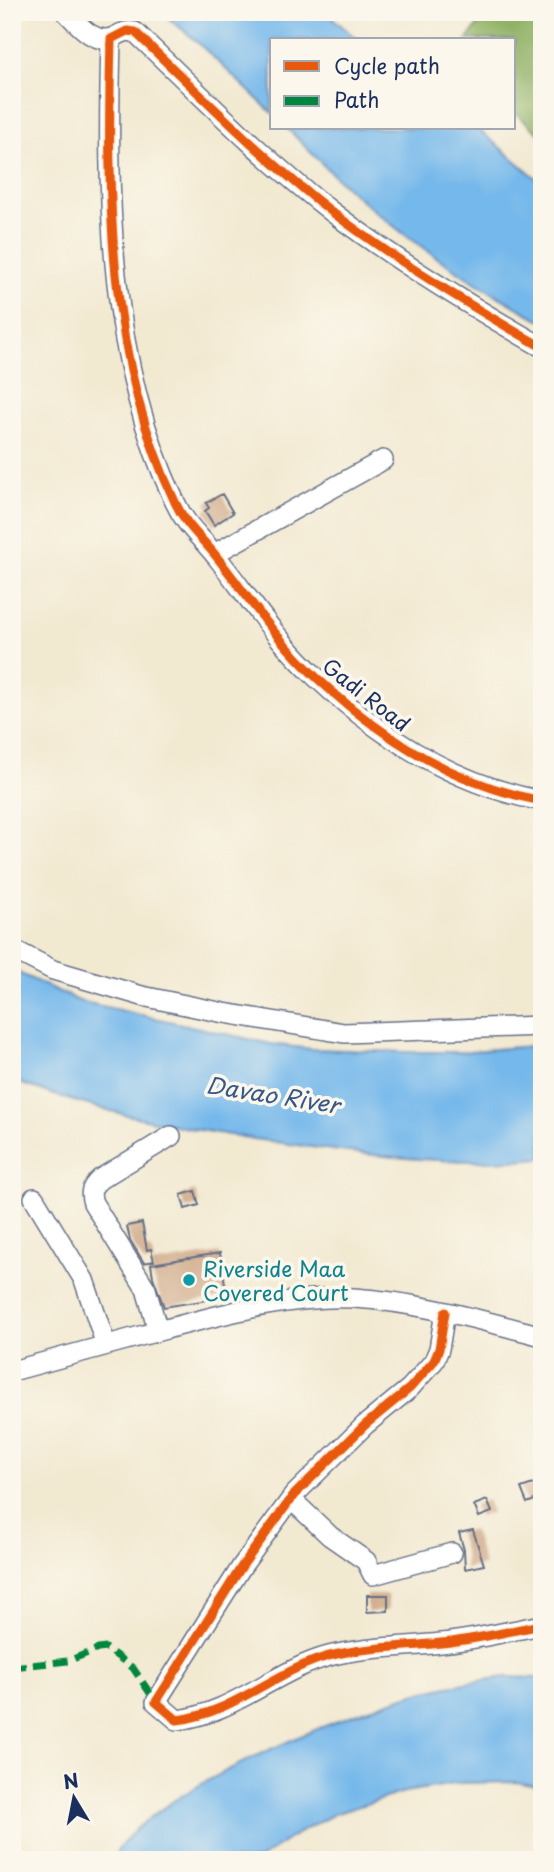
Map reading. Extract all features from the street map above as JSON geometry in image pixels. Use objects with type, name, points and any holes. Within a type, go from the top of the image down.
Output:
[{"type":"street","points":[[66,12],[93,36],[102,39],[127,31],[135,32],[272,161],[330,211],[471,307],[542,347]]},
{"type":"street","name":"Gadi Road","points":[[111,38],[108,151],[123,325],[133,381],[156,458],[188,527],[214,554],[280,640],[338,697],[377,728],[422,757],[470,780],[520,797],[542,801]]},
{"type":"street","points":[[214,554],[383,460]]},
{"type":"street","points":[[12,949],[52,970],[142,996],[344,1033],[542,1026]]},
{"type":"street","points":[[158,1331],[146,1289],[90,1195],[91,1188],[100,1178],[171,1136]]},
{"type":"street","points":[[34,1198],[84,1280],[106,1345]]},
{"type":"street","points":[[12,1371],[158,1331],[268,1305],[315,1299],[353,1298],[393,1302],[542,1336]]},
{"type":"street","points":[[445,1312],[441,1342],[434,1361],[411,1388],[365,1425],[291,1499],[242,1566],[156,1702],[177,1720],[189,1718],[235,1701],[303,1665],[331,1656],[446,1643],[542,1625]]},
{"type":"street","points":[[291,1499],[330,1535],[366,1561],[373,1575],[453,1553]]},
{"type":"green space","points":[[487,12],[542,12],[542,136],[516,114],[516,38],[468,38]]},
{"type":"water","points":[[161,12],[326,12],[356,38],[270,38],[270,111],[194,39]]},
{"type":"water","points":[[289,130],[479,130],[542,183],[542,321],[467,278],[396,228],[343,184]]},
{"type":"water","name":"Davao River","points":[[12,970],[79,1001],[271,1044],[311,1049],[406,1052],[461,1052],[542,1045],[542,1158],[450,1161],[328,1149],[225,1134],[117,1113],[12,1080]]},
{"type":"water","points":[[505,1677],[542,1678],[542,1787],[516,1782],[460,1783],[404,1792],[334,1814],[291,1837],[258,1860],[113,1860],[131,1835],[163,1809],[251,1758],[389,1702],[421,1692]]},
{"type":"building","points":[[222,494],[233,513],[214,525],[205,511],[209,508],[206,503]]},
{"type":"building","points":[[195,1191],[199,1205],[185,1209],[181,1195]]},
{"type":"building","points":[[142,1223],[147,1250],[151,1249],[154,1261],[144,1263],[130,1240],[127,1226]]},
{"type":"building","name":"Riverside Maa Covered Court","points":[[220,1253],[227,1297],[164,1307],[151,1264]]},
{"type":"building","points":[[542,1481],[542,1497],[527,1503],[521,1488]]},
{"type":"building","points":[[487,1500],[492,1512],[479,1517],[474,1505]]},
{"type":"building","points":[[473,1530],[484,1565],[465,1569],[464,1550],[459,1533]]},
{"type":"building","points":[[367,1595],[388,1595],[388,1611],[367,1612]]},
{"type":"marked path","points":[[12,1667],[68,1661],[106,1648],[133,1668],[156,1702]]},
{"type":"cycle path","points":[[542,347],[435,283],[332,212],[256,147],[135,32],[127,31],[111,39],[112,215],[124,333],[136,391],[153,447],[179,510],[289,649],[341,700],[393,739],[450,771],[510,794],[542,801]]},
{"type":"cycle path","points":[[445,1312],[439,1349],[434,1361],[410,1388],[365,1425],[294,1495],[242,1566],[156,1702],[177,1720],[216,1709],[291,1671],[329,1656],[371,1649],[454,1642],[542,1625]]},
{"type":"place","name":"Riverside Maa Covered Court","points":[[189,1280]]}]
